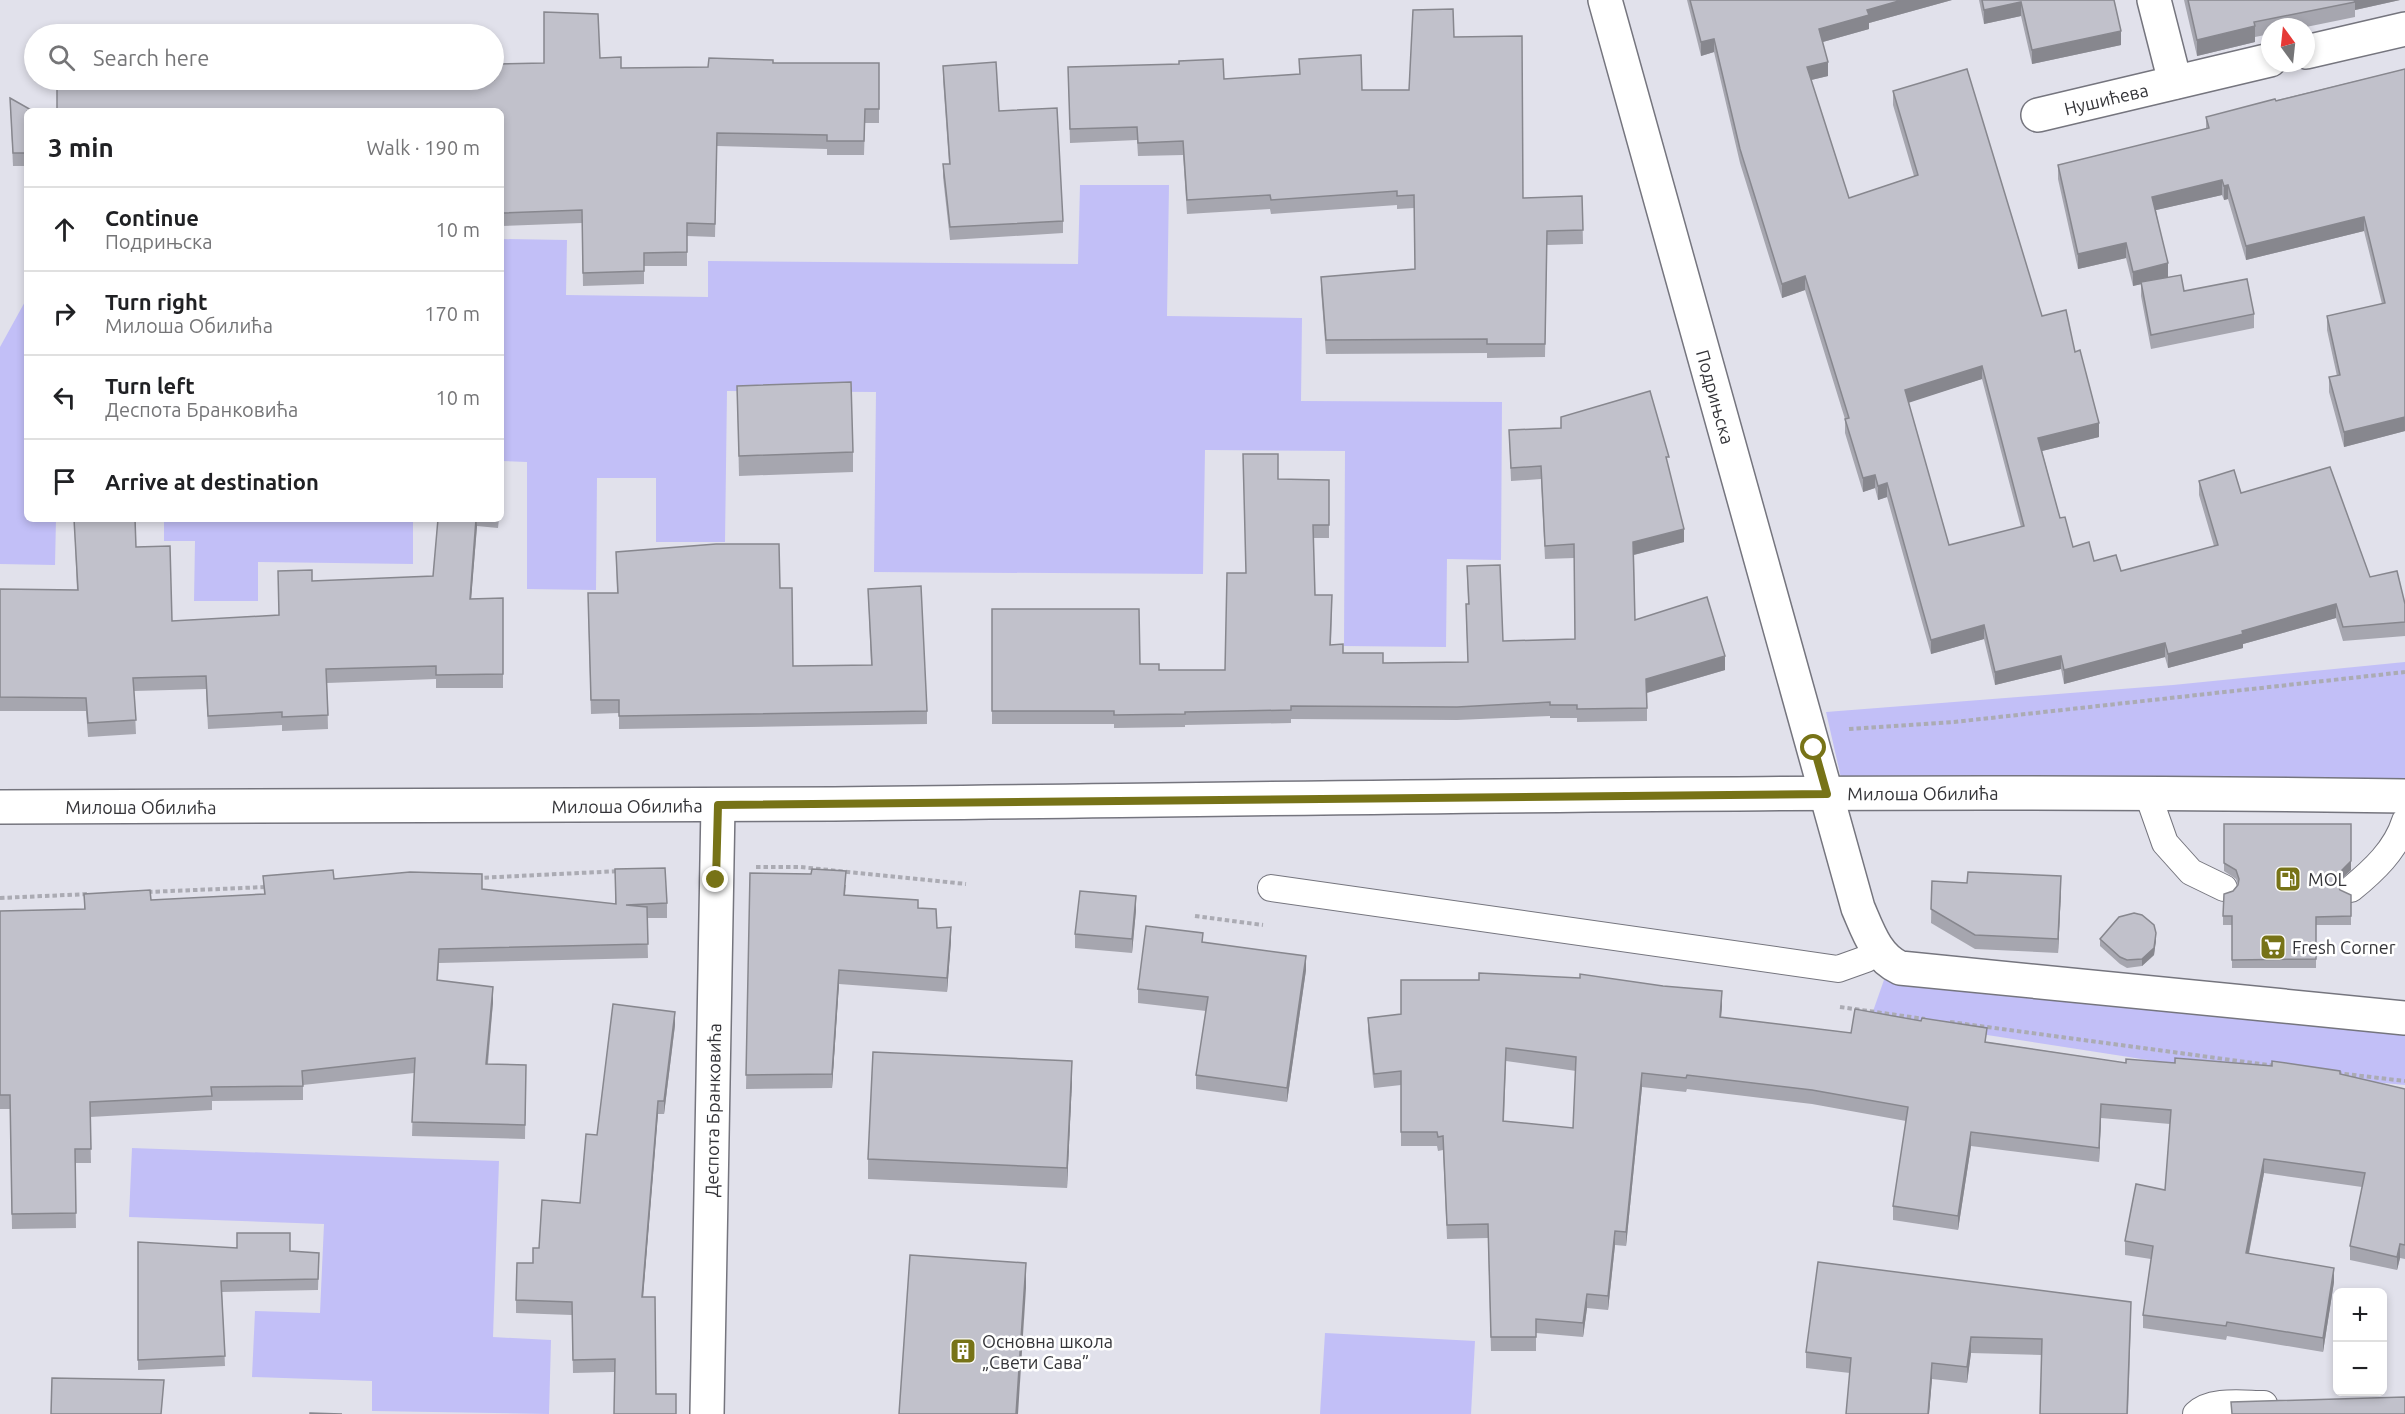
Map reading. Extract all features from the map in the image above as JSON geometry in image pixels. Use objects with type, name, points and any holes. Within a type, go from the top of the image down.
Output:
[{"type":"street","name":"Подрињска","points":[[1605,0],[1858,908],[1878,950]]},
{"type":"street","points":[[2154,0],[2175,82]]},
{"type":"street","points":[[2315,50],[2405,29]]},
{"type":"street","name":"Нушићева","points":[[2038,115],[2261,62]]},
{"type":"street","name":"Милоша Обилића","points":[[0,807],[718,805],[2147,792],[2405,796]]},
{"type":"street","name":"Деспота Бранковића","points":[[707,1414],[718,805]]},
{"type":"street","points":[[1878,950],[1888,963],[1900,968],[2405,1018]]},
{"type":"lane","points":[[2147,792],[2165,843],[2191,872],[2224,888]]},
{"type":"lane","points":[[2351,889],[2378,867],[2405,821]]},
{"type":"lane","points":[[1271,888],[1838,969],[1866,959],[1878,950]]},
{"type":"lane","points":[[2196,1414],[2201,1409],[2217,1405],[2288,1403]]},
{"type":"path","points":[[1809,732],[1954,722],[2405,672]]},
{"type":"path","points":[[716,867],[800,867],[966,884]]},
{"type":"path","points":[[466,878],[621,871]]},
{"type":"path","points":[[143,892],[275,886]]},
{"type":"path","points":[[0,898],[96,894]]},
{"type":"shaded area","points":[[1080,185],[1169,185],[1167,316],[1302,318],[1301,401],[1502,402],[1501,560],[1447,559],[1446,647],[1344,646],[1345,451],[1205,450],[1203,574],[874,572],[876,392],[727,391],[725,542],[656,542],[656,478],[597,478],[596,590],[527,589],[527,462],[504,461],[504,239],[567,240],[566,295],[708,297],[708,261],[1078,264]]},
{"type":"shaded area","points":[[24,303],[24,522],[56,522],[55,565],[0,564],[0,347]]},
{"type":"shaded area","points":[[164,522],[413,522],[413,564],[258,562],[258,601],[194,601],[195,541],[164,541]]},
{"type":"shaded area","points":[[2405,662],[2405,798],[1847,804],[1826,712],[2173,685]]},
{"type":"shaded area","points":[[1892,957],[2405,1004],[2405,1085],[2161,1062],[1871,1017]]},
{"type":"shaded area","points":[[132,1148],[499,1161],[493,1337],[551,1340],[549,1414],[372,1411],[372,1381],[252,1377],[255,1311],[320,1313],[324,1224],[129,1217]]},
{"type":"shaded area","points":[[1325,1333],[1475,1341],[1471,1414],[1320,1414]]},
{"type":"building","points":[[1690,0],[1902,0],[1867,10],[1869,15],[1819,29],[1828,62],[1807,67],[1849,198],[1918,175],[1893,91],[1967,69],[2042,316],[2066,310],[2075,352],[2080,350],[2099,423],[2038,438],[2060,518],[2065,517],[2073,547],[2089,542],[2094,561],[2116,555],[2121,571],[2218,545],[2199,481],[2234,470],[2241,493],[2330,467],[2370,577],[2397,571],[2405,604],[2405,622],[2343,627],[2336,604],[2242,631],[2243,634],[2168,654],[2165,643],[2064,670],[2061,656],[1995,672],[1984,625],[1931,640],[1887,483],[1878,486],[1875,475],[1863,478],[1845,419],[1849,418],[1805,276],[1782,284],[1740,149],[1714,39],[1701,42]],"holes":[[[1982,366],[2024,526],[1949,545],[1905,390]]]},
{"type":"building","points":[[1982,0],[2114,0],[2121,31],[2032,50],[2021,2],[1984,10]]},
{"type":"building","points":[[2188,0],[2354,0],[2355,2],[2274,18],[2261,18],[2261,21],[2254,22],[2255,26],[2197,40]]},
{"type":"building","points":[[1453,9],[1454,37],[1522,36],[1523,198],[1582,196],[1583,230],[1547,231],[1545,344],[1487,344],[1487,339],[1326,340],[1321,277],[1415,269],[1414,195],[1397,196],[1397,191],[1271,200],[1270,195],[1187,200],[1183,141],[1138,143],[1137,127],[1070,129],[1068,67],[1179,64],[1179,61],[1223,59],[1224,79],[1300,74],[1299,59],[1361,55],[1362,90],[1409,90],[1413,10]]},
{"type":"building","points":[[544,12],[598,14],[600,58],[621,57],[621,68],[708,67],[709,58],[773,60],[773,63],[879,63],[879,109],[865,109],[864,141],[827,141],[827,135],[717,133],[715,224],[687,223],[687,252],[644,253],[644,271],[583,273],[582,210],[504,213],[504,108],[57,108],[57,90],[504,90],[504,64],[544,63]]},
{"type":"building","points":[[996,62],[999,111],[1057,108],[1063,221],[950,227],[943,164],[950,164],[943,66]]},
{"type":"building","points":[[2405,69],[2405,417],[2344,432],[2329,377],[2340,375],[2327,316],[2385,303],[2364,217],[2246,246],[2228,185],[2224,186],[2222,180],[2152,197],[2168,263],[2133,272],[2126,243],[2078,254],[2058,165],[2209,128],[2206,117]]},
{"type":"building","points":[[10,98],[28,108],[24,108],[24,153],[13,153]]},
{"type":"building","points":[[2181,275],[2184,291],[2247,279],[2254,314],[2151,335],[2141,282]]},
{"type":"building","points":[[851,382],[853,452],[739,456],[737,386]]},
{"type":"building","points":[[1650,391],[1669,457],[1666,457],[1684,529],[1633,542],[1635,620],[1707,597],[1725,656],[1646,679],[1647,708],[1577,709],[1577,705],[1550,705],[1550,702],[1457,707],[1291,706],[1291,710],[1185,712],[1185,714],[1114,715],[1114,711],[992,711],[992,609],[1139,609],[1140,664],[1159,664],[1159,670],[1225,670],[1227,573],[1246,573],[1243,454],[1278,454],[1278,479],[1329,480],[1329,525],[1313,525],[1315,595],[1332,595],[1330,645],[1343,644],[1343,653],[1383,653],[1383,663],[1468,662],[1467,566],[1500,565],[1503,641],[1575,639],[1574,544],[1545,546],[1541,466],[1511,468],[1509,430],[1561,428],[1561,417]]},
{"type":"building","points":[[74,522],[135,522],[136,547],[170,546],[172,621],[279,615],[278,571],[312,570],[312,581],[433,576],[438,522],[476,522],[470,599],[503,598],[503,674],[436,675],[436,666],[326,669],[328,715],[282,717],[282,712],[208,716],[206,676],[133,678],[136,720],[88,723],[86,698],[0,697],[0,589],[78,590]]},
{"type":"building","points":[[716,544],[779,544],[780,588],[792,588],[793,666],[872,665],[868,589],[921,586],[927,711],[619,716],[619,700],[591,700],[588,593],[618,593],[616,552]]},
{"type":"building","points":[[2224,824],[2351,824],[2351,861],[2337,875],[2336,882],[2340,890],[2351,895],[2351,916],[2316,917],[2316,959],[2232,960],[2232,916],[2223,916],[2224,894],[2233,891],[2239,879],[2236,870],[2224,863]]},
{"type":"building","points":[[665,868],[667,903],[626,905],[647,907],[648,944],[439,949],[437,980],[493,987],[486,1064],[526,1065],[525,1125],[412,1122],[415,1058],[302,1071],[303,1086],[211,1087],[212,1096],[90,1102],[91,1149],[75,1149],[76,1213],[12,1214],[10,1095],[0,1095],[0,911],[85,909],[84,894],[150,890],[151,900],[265,894],[263,876],[333,870],[334,879],[410,872],[482,874],[482,889],[616,904],[615,869]]},
{"type":"building","points":[[812,869],[846,871],[844,895],[918,900],[918,908],[936,909],[937,928],[951,927],[947,978],[839,970],[832,1074],[746,1075],[750,873],[811,874]]},
{"type":"building","points":[[1968,872],[2061,876],[2058,939],[1975,935],[1931,909],[1932,881],[1967,883]]},
{"type":"building","points":[[1080,891],[1136,896],[1132,939],[1075,934]]},
{"type":"building","points":[[2134,913],[2142,915],[2154,925],[2156,933],[2154,948],[2142,959],[2127,960],[2120,957],[2100,939],[2119,917]]},
{"type":"building","points":[[1146,926],[1203,933],[1202,942],[1306,956],[1287,1088],[1196,1075],[1208,997],[1138,989]]},
{"type":"building","points":[[1479,973],[1580,978],[1580,974],[1663,986],[1722,991],[1720,1017],[1851,1033],[1855,1009],[1921,1021],[1922,1018],[1987,1028],[1985,1042],[2126,1063],[2126,1059],[2175,1063],[2175,1058],[2272,1066],[2272,1061],[2340,1071],[2340,1074],[2405,1089],[2405,1245],[2400,1244],[2397,1257],[2350,1246],[2365,1173],[2264,1159],[2246,1253],[2334,1268],[2323,1338],[2227,1322],[2226,1326],[2143,1315],[2153,1246],[2125,1241],[2136,1184],[2165,1190],[2171,1110],[2101,1104],[2099,1148],[1971,1132],[1958,1216],[1893,1206],[1908,1107],[1812,1090],[1687,1075],[1686,1078],[1642,1073],[1626,1232],[1615,1231],[1608,1296],[1587,1294],[1583,1323],[1536,1319],[1536,1337],[1491,1337],[1488,1224],[1447,1225],[1443,1136],[1438,1137],[1437,1132],[1401,1132],[1401,1071],[1374,1074],[1368,1018],[1401,1014],[1401,980],[1479,980]],"holes":[[[1506,1048],[1576,1057],[1573,1128],[1503,1121]]]},
{"type":"building","points":[[613,1004],[675,1012],[664,1101],[658,1101],[642,1297],[655,1297],[656,1394],[676,1394],[676,1414],[614,1414],[615,1359],[573,1360],[572,1302],[516,1300],[517,1263],[533,1263],[533,1248],[539,1248],[542,1200],[580,1203],[586,1134],[597,1135]]},
{"type":"building","points":[[873,1052],[1072,1061],[1067,1168],[868,1159]]},
{"type":"building","points":[[237,1233],[290,1233],[290,1251],[319,1253],[318,1279],[221,1281],[225,1356],[138,1360],[138,1242],[237,1248]]},
{"type":"building","name":"Основна школа „Свети Сава”","points":[[910,1255],[1026,1263],[1016,1414],[899,1414]]},
{"type":"building","points":[[1818,1262],[2131,1302],[2127,1414],[2040,1414],[2042,1339],[1971,1337],[1967,1367],[1932,1363],[1928,1414],[1846,1414],[1851,1358],[1806,1352]]},
{"type":"building","points":[[52,1378],[164,1380],[161,1414],[51,1414]]},
{"type":"building","points":[[2405,1397],[2405,1414],[2232,1414],[2231,1402]]},
{"type":"place","name":"MOL","points":[[2288,879]]},
{"type":"place","name":"Fresh Corner","points":[[2273,947]]},
{"type":"place","name":"Основна школа „Свети Сава”","points":[[963,1351]]},
{"type":"route","points":[[716,880],[718,805],[1827,794],[1814,748]]}]
